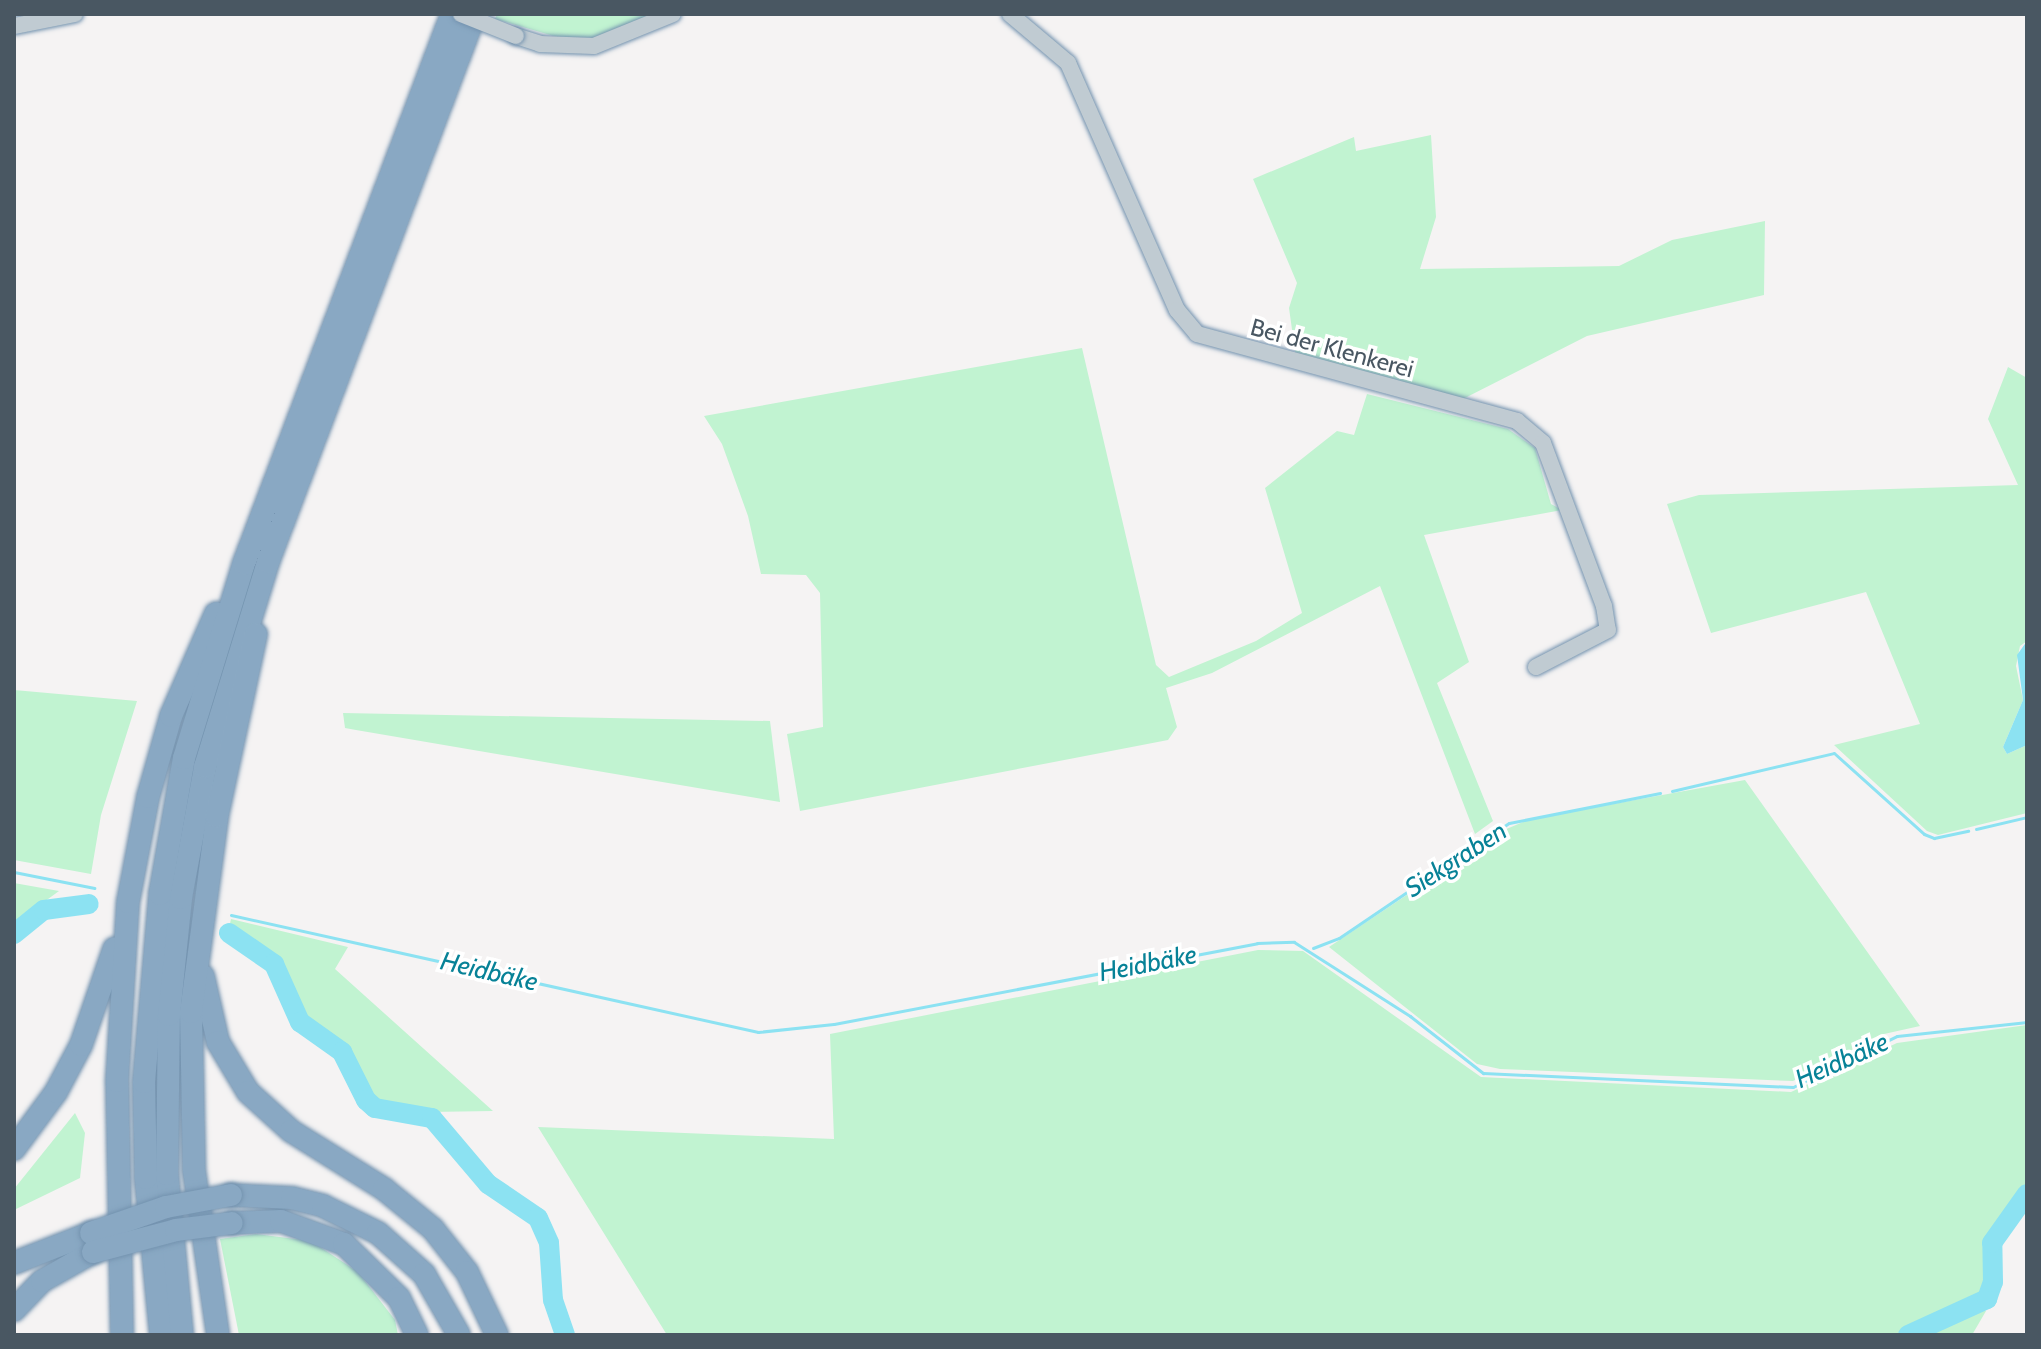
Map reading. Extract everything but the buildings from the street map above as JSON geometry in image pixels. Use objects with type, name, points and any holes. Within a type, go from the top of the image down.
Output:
[{"type":"highway","points":[[161,1335],[144,1131],[152,959],[184,758],[244,563],[452,14]]},
{"type":"highway","points":[[182,1335],[167,1174],[174,960],[205,767],[268,562],[475,14]]},
{"type":"highway","points":[[218,1335],[197,1207],[190,1050],[199,928],[268,562]]},
{"type":"highway","points":[[122,1335],[117,1081],[128,902],[148,797],[180,689],[244,563]]},
{"type":"highway","points":[[14,1149],[56,1092],[81,1045],[128,902]]},
{"type":"highway","points":[[199,928],[207,1008],[238,1079],[291,1131],[384,1189],[433,1229],[467,1272],[497,1335]]},
{"type":"highway","points":[[14,1310],[42,1281],[92,1242],[166,1207],[231,1195],[292,1198],[323,1206],[378,1233],[424,1274],[459,1335]]},
{"type":"highway","points":[[14,1263],[92,1242],[232,1223],[281,1221],[344,1244],[399,1298],[417,1335]]},
{"type":"street","points":[[14,26],[75,14]]},
{"type":"street","points":[[461,14],[540,44],[594,46],[673,14]]},
{"type":"street","name":"Bei der Klenkerei","points":[[1010,14],[1068,63],[1177,310],[1197,334],[1517,421],[1543,443],[1608,630],[1536,667]]},
{"type":"green space","points":[[497,14],[662,14],[601,38],[571,41],[495,19]]},
{"type":"green space","points":[[1431,135],[1436,217],[1420,269],[1619,266],[1672,240],[1765,221],[1764,295],[1587,336],[1459,401],[1296,358],[1289,308],[1297,283],[1253,179],[1354,137],[1356,151]]},
{"type":"green space","points":[[1082,348],[1156,665],[1169,677],[1256,641],[1302,613],[1265,488],[1337,431],[1354,435],[1367,394],[1508,429],[1535,448],[1551,504],[1562,510],[1424,535],[1469,662],[1437,683],[1493,821],[1475,834],[1380,586],[1212,673],[1166,688],[1177,727],[1168,740],[800,811],[787,734],[823,727],[820,593],[806,575],[761,574],[748,516],[722,444],[704,416]]},
{"type":"green space","points":[[2008,367],[2027,378],[2027,641],[2020,646],[2016,666],[2023,700],[2003,747],[2007,754],[2027,745],[2027,813],[1938,835],[1927,831],[1834,745],[1920,724],[1866,592],[1711,633],[1667,504],[1699,495],[2018,485],[1988,419]]},
{"type":"green space","points":[[14,690],[137,701],[101,815],[91,874],[14,860]]},
{"type":"green space","points":[[343,713],[770,721],[780,802],[345,728]]},
{"type":"green space","points":[[1745,780],[1920,1026],[1884,1034],[1793,1081],[1500,1069],[1477,1064],[1329,947],[1504,830],[1530,819]]},
{"type":"green space","points":[[14,883],[59,891],[14,924]]},
{"type":"green space","points":[[231,919],[348,947],[335,969],[493,1111],[429,1112],[376,1102],[337,1041],[305,1018],[276,958],[229,928]]},
{"type":"green space","points":[[1258,950],[1303,951],[1481,1077],[1791,1092],[1897,1043],[2027,1025],[2027,1187],[1989,1237],[1986,1287],[1975,1303],[1894,1335],[667,1335],[538,1127],[834,1139],[830,1034]]},
{"type":"green space","points":[[75,1113],[85,1133],[80,1178],[14,1210],[14,1189]]},
{"type":"green space","points":[[256,1234],[311,1241],[358,1272],[395,1320],[398,1335],[239,1335],[220,1239]]},
{"type":"green space","points":[[1979,1308],[1986,1311],[1972,1335],[1922,1335]]},
{"type":"water","points":[[2027,641],[2027,745],[2007,754],[2003,747],[2023,700],[2017,655]]},
{"type":"waterway","name":"Siekgraben","points":[[1672,791],[1834,753],[1924,834],[1934,838],[1968,831]]},
{"type":"waterway","name":"Siekgraben","points":[[1313,948],[1339,938],[1509,823],[1660,793]]},
{"type":"waterway","name":"Siekgraben","points":[[1976,829],[2027,817]]},
{"type":"waterway","name":"Heidbäke","points":[[14,872],[94,888]]},
{"type":"waterway","points":[[14,934],[44,910],[89,904]]},
{"type":"waterway","name":"Heidbäke","points":[[231,915],[758,1032],[834,1024],[1257,943],[1294,942],[1410,1016],[1483,1073],[1793,1087],[1897,1036],[2027,1022]]},
{"type":"waterway","points":[[229,933],[274,964],[300,1022],[342,1052],[366,1100],[375,1108],[432,1118],[488,1184],[538,1218],[549,1243],[553,1300],[565,1335]]},
{"type":"waterway","points":[[1908,1335],[1987,1299],[1993,1282],[1992,1243],[2027,1194]]}]
